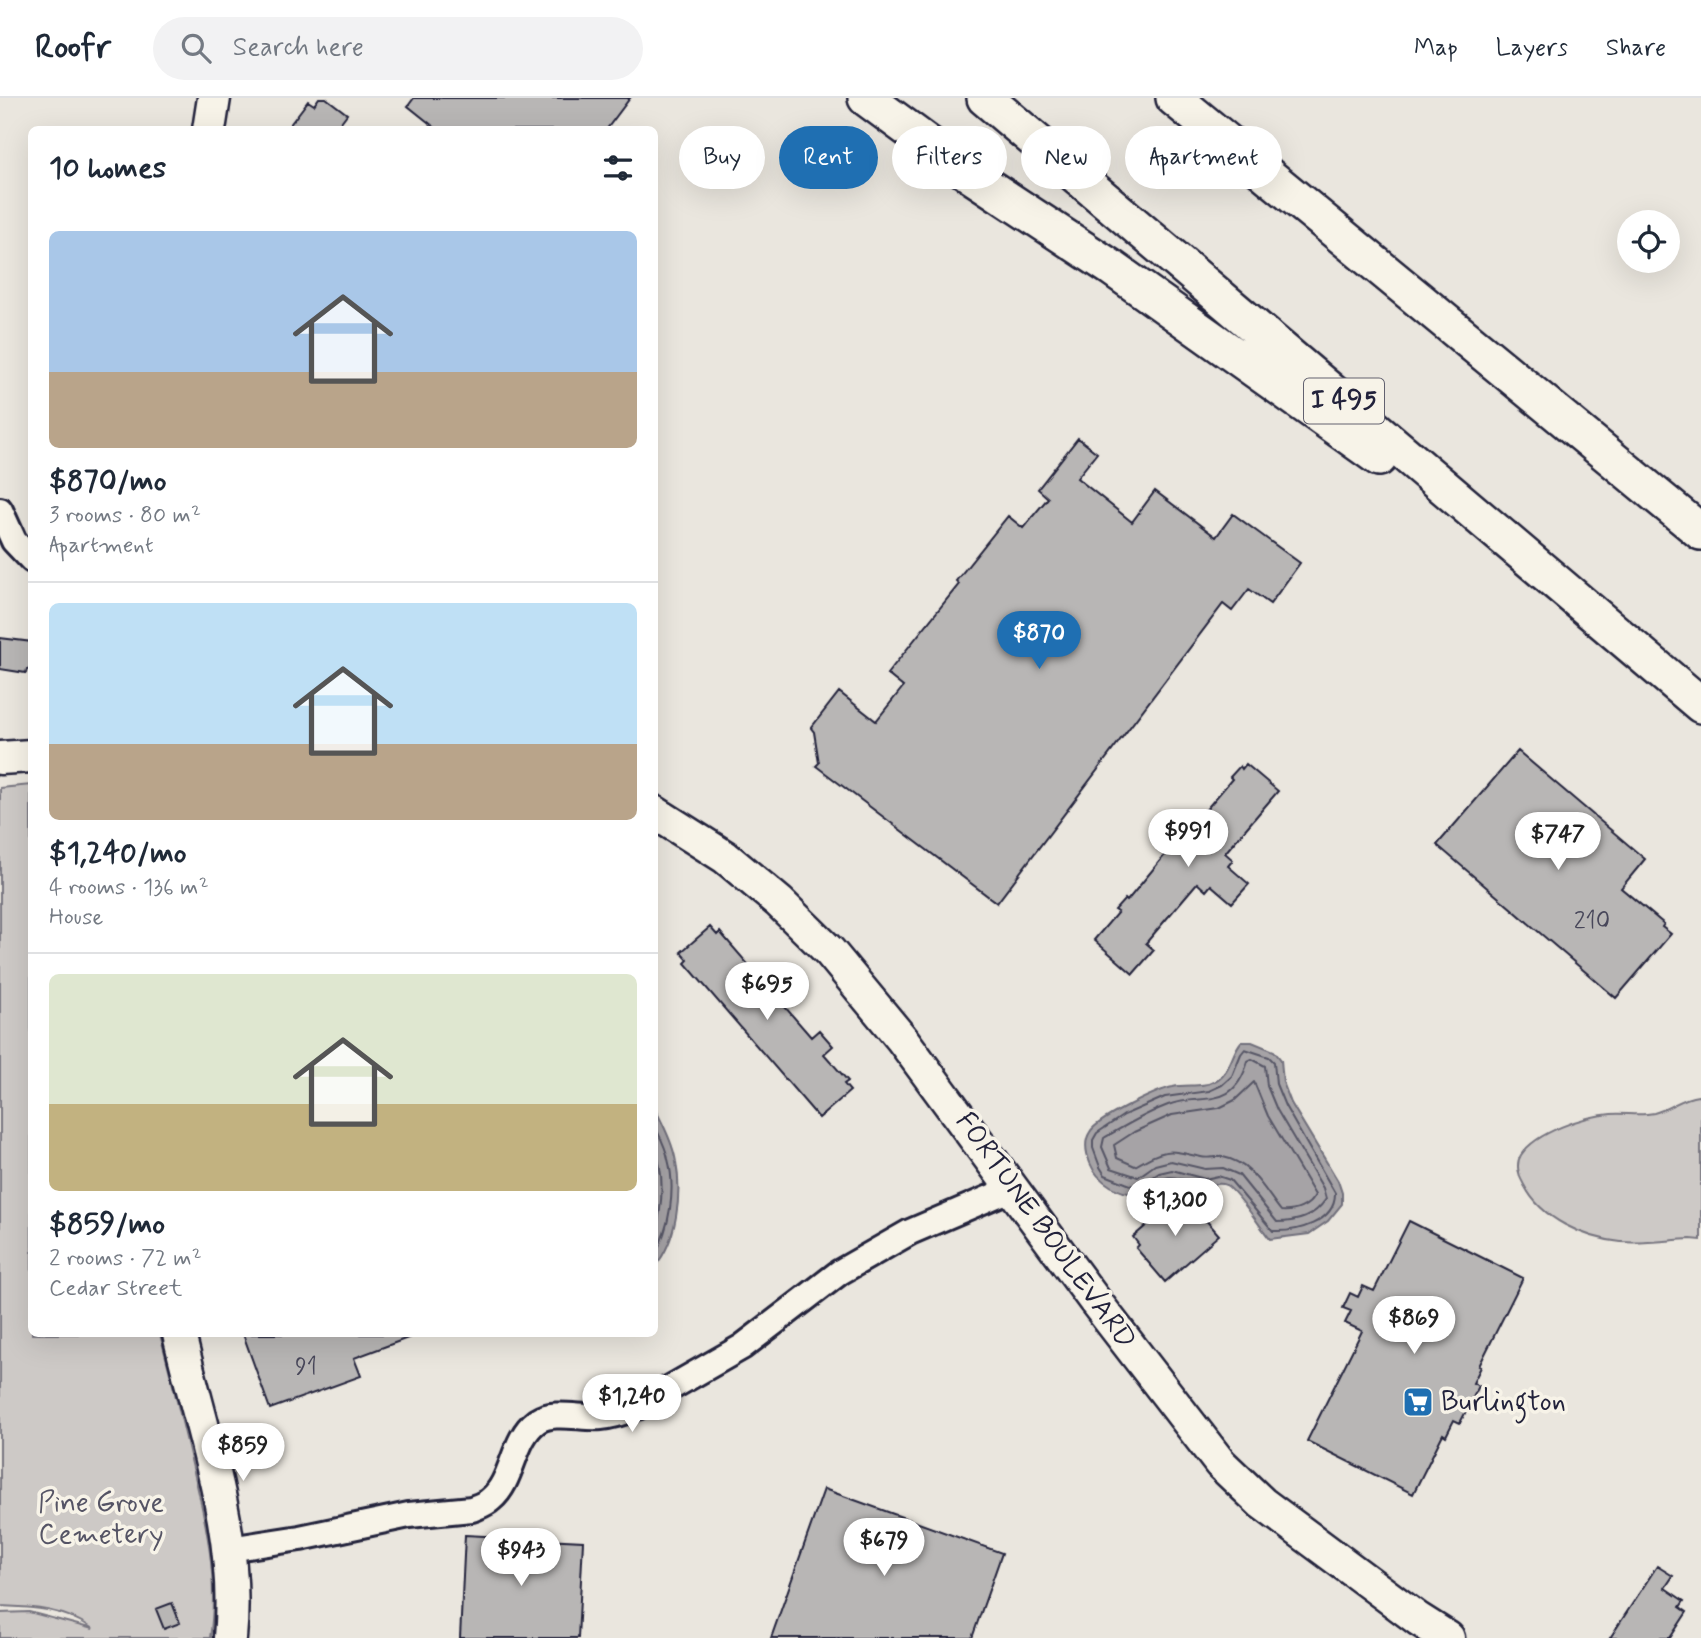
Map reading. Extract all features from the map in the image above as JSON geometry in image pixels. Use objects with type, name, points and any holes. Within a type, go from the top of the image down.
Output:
[{"type":"highway","points":[[866,98],[972,176],[1112,268],[1261,372],[1593,613]]},
{"type":"highway","name":"I 495","points":[[985,98],[1701,705]]},
{"type":"highway","points":[[1174,98],[1432,308],[1701,533]]},
{"type":"main road","points":[[210,126],[214,98]]},
{"type":"main road","points":[[0,758],[28,756]]},
{"type":"main road","name":"FORTUNE BOULEVARD","points":[[658,815],[725,857],[779,902],[830,952],[902,1039],[1095,1301],[1220,1463],[1262,1503],[1418,1619],[1448,1638]]},
{"type":"main road","points":[[180,1337],[224,1516],[232,1583],[230,1638]]},
{"type":"street","points":[[0,510],[14,541],[28,556]]},
{"type":"street","points":[[229,1549],[409,1516],[472,1509],[489,1502],[500,1491],[526,1433],[536,1422],[548,1417],[600,1418],[618,1415],[637,1407],[742,1347],[840,1272],[910,1232],[1013,1188]]},
{"type":"green space","name":"Pine Grove Cemetery","points":[[28,785],[28,1337],[161,1337],[210,1550],[213,1594],[210,1638],[0,1638],[0,1613],[29,1612],[93,1629],[60,1613],[37,1608],[0,1606],[0,788]]},
{"type":"green space","points":[[1701,1097],[1701,1240],[1621,1242],[1593,1236],[1552,1217],[1541,1208],[1522,1182],[1518,1166],[1521,1155],[1549,1132],[1600,1115],[1654,1113]]},
{"type":"water","points":[[1241,1042],[1252,1042],[1274,1051],[1281,1060],[1283,1082],[1291,1103],[1338,1181],[1342,1204],[1328,1221],[1309,1234],[1270,1239],[1237,1195],[1223,1184],[1200,1186],[1169,1177],[1146,1192],[1126,1193],[1098,1176],[1089,1159],[1087,1139],[1095,1126],[1128,1106],[1165,1089],[1215,1081],[1228,1068]]},
{"type":"water","points":[[658,1114],[672,1148],[678,1175],[676,1217],[658,1262]]},
{"type":"building","points":[[319,98],[326,98],[347,114],[338,126],[289,126],[308,101],[314,105]]},
{"type":"building","points":[[414,98],[630,98],[609,126],[433,126],[408,106]]},
{"type":"building","points":[[1078,438],[1097,453],[1077,478],[1132,522],[1155,491],[1216,537],[1233,514],[1300,563],[1270,604],[1249,589],[1232,611],[1223,604],[997,903],[816,766],[819,763],[811,728],[839,692],[876,721],[903,687],[887,674],[959,584],[956,581],[1008,516],[1023,528],[1048,498],[1038,489]]},
{"type":"building","points":[[0,638],[28,642],[26,673],[0,669]]},
{"type":"building","points":[[1518,751],[1645,859],[1621,888],[1664,924],[1662,927],[1671,934],[1616,998],[1437,845]]},
{"type":"building","points":[[1246,764],[1278,791],[1225,853],[1233,860],[1228,866],[1249,884],[1232,903],[1211,885],[1206,891],[1197,883],[1146,943],[1154,950],[1133,974],[1094,940],[1118,912],[1115,910],[1125,899],[1127,901],[1191,823],[1193,825],[1232,779],[1230,777],[1240,766],[1242,769]]},
{"type":"building","points":[[710,927],[717,935],[720,932],[811,1037],[819,1030],[833,1046],[824,1054],[848,1081],[844,1084],[850,1091],[819,1118],[685,963],[688,960],[681,952]]},
{"type":"building","points":[[1183,1194],[1219,1235],[1165,1282],[1136,1248],[1139,1245],[1133,1237]]},
{"type":"building","points":[[1409,1221],[1523,1278],[1479,1366],[1481,1367],[1473,1383],[1479,1386],[1460,1423],[1454,1420],[1446,1436],[1443,1434],[1413,1494],[1307,1441],[1362,1331],[1345,1323],[1351,1311],[1343,1308],[1350,1293],[1358,1297],[1363,1286],[1374,1291]]},
{"type":"building","points":[[244,1337],[411,1337],[354,1358],[361,1376],[270,1409]]},
{"type":"building","points":[[824,1489],[1002,1553],[972,1638],[771,1638]]},
{"type":"building","points":[[465,1535],[583,1541],[578,1638],[460,1638]]},
{"type":"building","points":[[1657,1566],[1673,1576],[1665,1588],[1684,1601],[1680,1607],[1687,1612],[1670,1638],[1610,1638]]},
{"type":"building","points":[[172,1603],[180,1623],[164,1629],[156,1609]]},
{"type":"place","name":"Burlington","points":[[1418,1402]]}]
